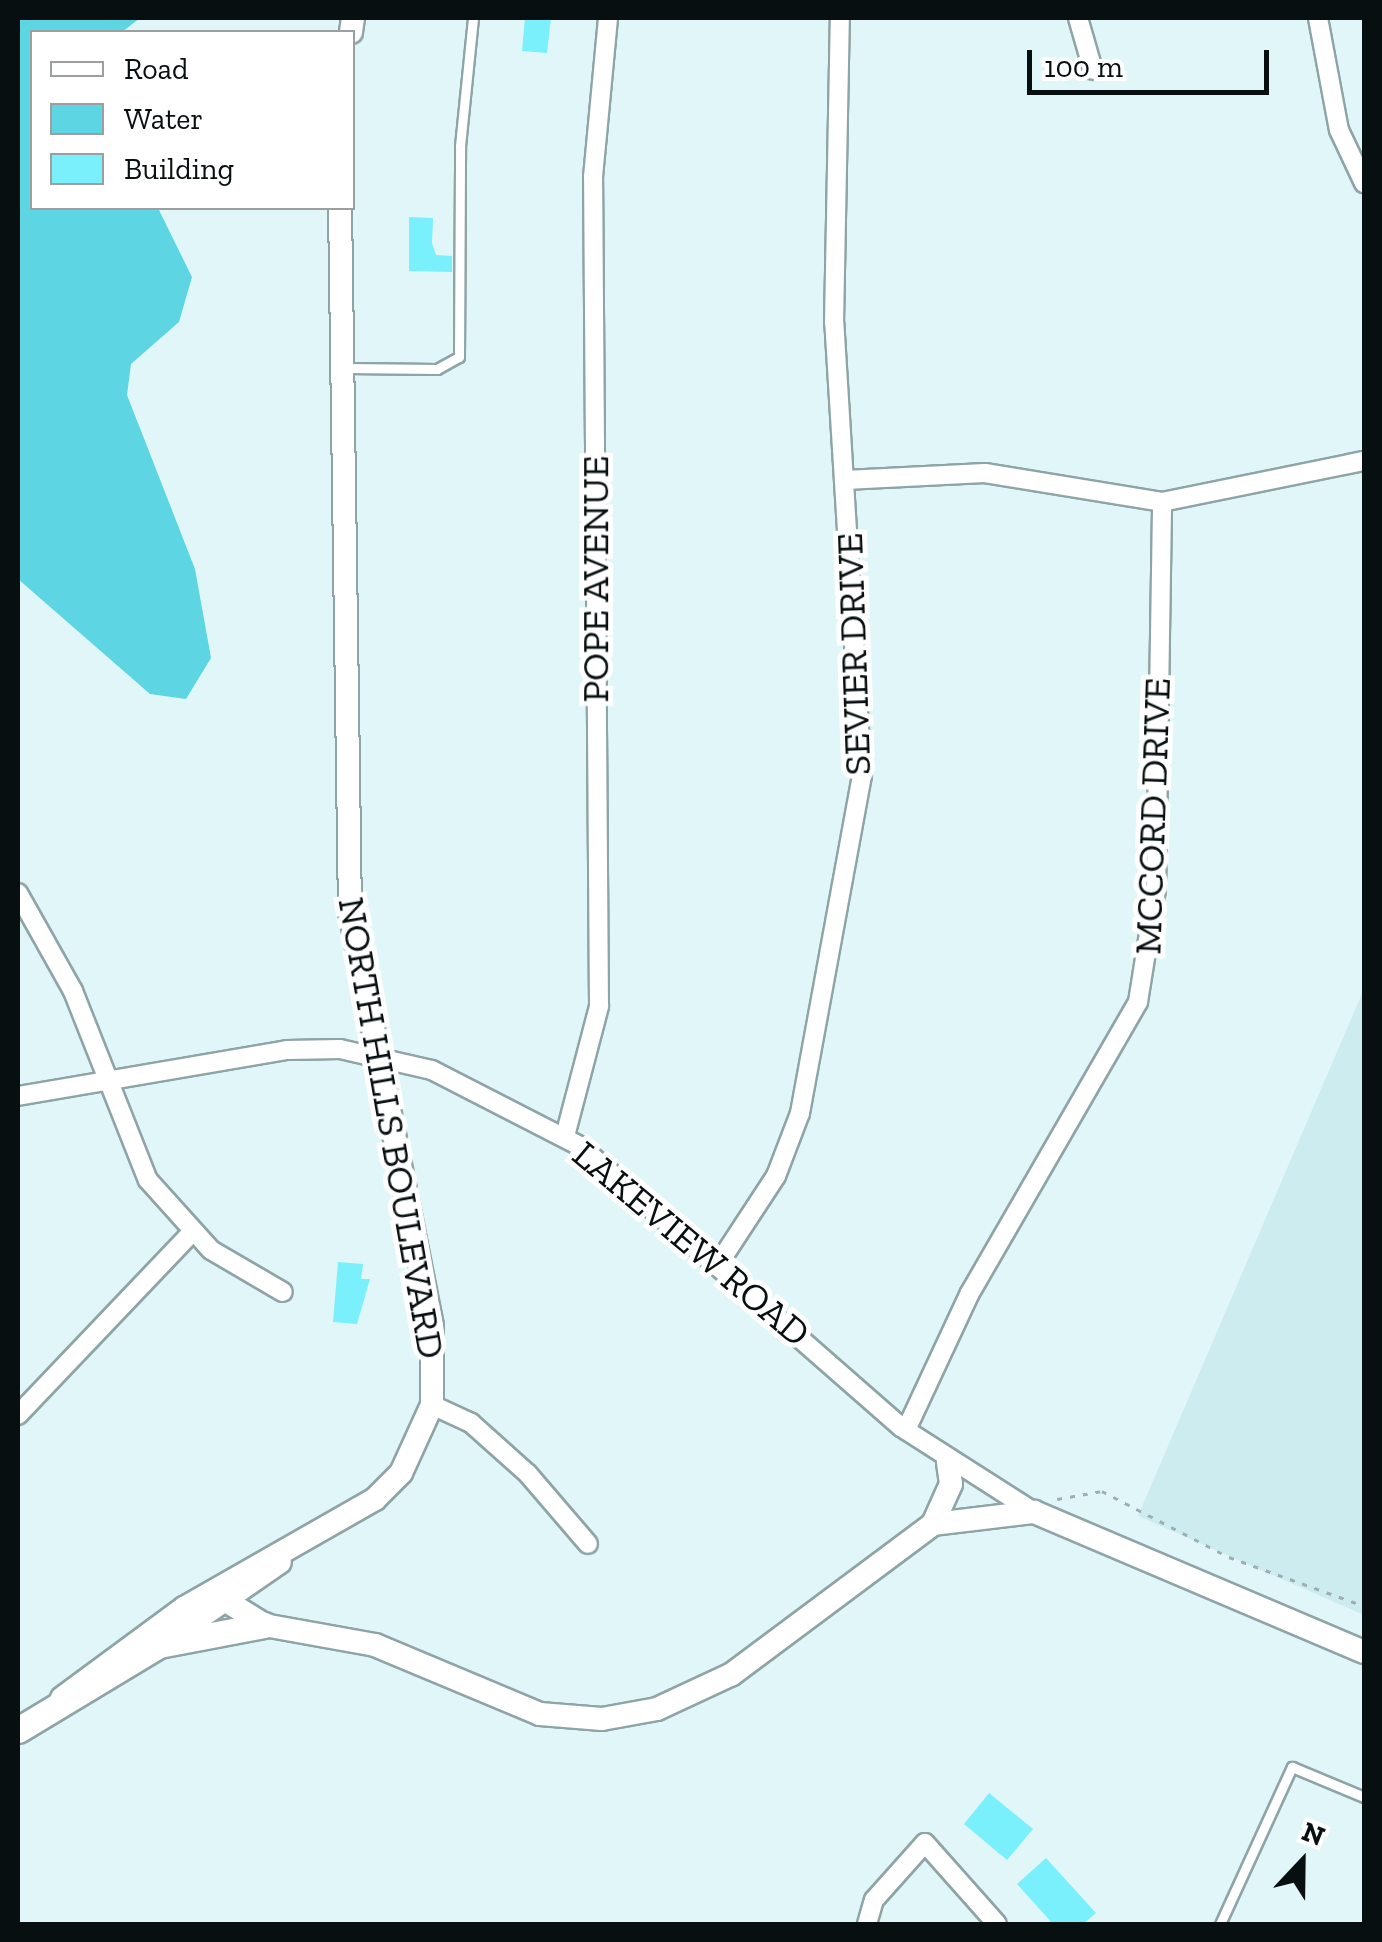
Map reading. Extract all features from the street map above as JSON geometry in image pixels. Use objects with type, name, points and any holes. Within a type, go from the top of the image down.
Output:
[{"type":"main road","points":[[160,1645],[264,1625]]},
{"type":"main road","name":"NORTH HILLS BOULEVARD","points":[[18,1730],[57,1703],[160,1645]]},
{"type":"street","name":"POPE AVENUE","points":[[565,1136],[599,1006],[593,177],[608,18]]},
{"type":"street","name":"SEVIER DRIVE","points":[[718,1263],[776,1176],[800,1113],[854,837],[864,727],[834,323],[840,18]]},
{"type":"street","points":[[1078,18],[1093,70]]},
{"type":"street","points":[[1318,18],[1340,130],[1364,183]]},
{"type":"street","name":"NORTH HILLS BOULEVARD","points":[[57,1703],[184,1608],[282,1560],[375,1499],[401,1472],[432,1405],[432,1326],[374,1054],[347,863],[340,210]]},
{"type":"street","points":[[845,480],[985,473],[1162,502],[1364,461]]},
{"type":"street","name":"MCCORD DRIVE","points":[[906,1430],[970,1293],[1138,1002],[1156,890],[1162,502]]},
{"type":"street","points":[[18,892],[73,991],[133,1154],[192,1232],[283,1292]]},
{"type":"street","name":"LAKEVIEW ROAD","points":[[18,1096],[287,1050],[374,1054],[475,1088],[565,1136],[718,1263],[906,1430],[948,1462],[1034,1512]]},
{"type":"street","points":[[18,1416],[192,1232]]},
{"type":"street","points":[[432,1405],[514,1461],[588,1544]]},
{"type":"street","points":[[231,1604],[264,1625],[375,1646],[540,1714],[628,1716],[732,1674],[933,1524],[951,1484],[948,1462]]},
{"type":"street","points":[[933,1524],[1034,1512],[1364,1652]]},
{"type":"street","name":"NORTH HILLS BOULEVARD","points":[[160,1645],[231,1604],[282,1560]]},
{"type":"street","points":[[867,1924],[874,1900],[926,1843],[997,1924]]},
{"type":"lane","points":[[340,368],[437,369],[459,357],[460,146],[473,18]]},
{"type":"lane","points":[[1220,1924],[1292,1767],[1364,1797]]},
{"type":"path","points":[[1034,1512],[1102,1490],[1229,1557],[1364,1606]]},
{"type":"shaded area","points":[[1364,989],[1364,1615],[1138,1516]]},
{"type":"water","points":[[18,18],[140,18],[125,30],[30,30],[30,210],[159,210],[192,277],[179,322],[131,364],[127,395],[195,569],[211,658],[186,699],[150,694],[18,579]]},
{"type":"building","points":[[525,18],[551,18],[547,53],[522,51]]},
{"type":"building","points":[[409,217],[433,218],[432,243],[436,255],[452,256],[452,272],[409,271]]},
{"type":"building","points":[[338,1262],[363,1264],[361,1279],[370,1279],[357,1324],[333,1322]]},
{"type":"building","points":[[989,1793],[1033,1829],[1007,1860],[964,1824]]},
{"type":"building","points":[[1046,1858],[1096,1913],[1083,1924],[1053,1924],[1017,1884]]}]
